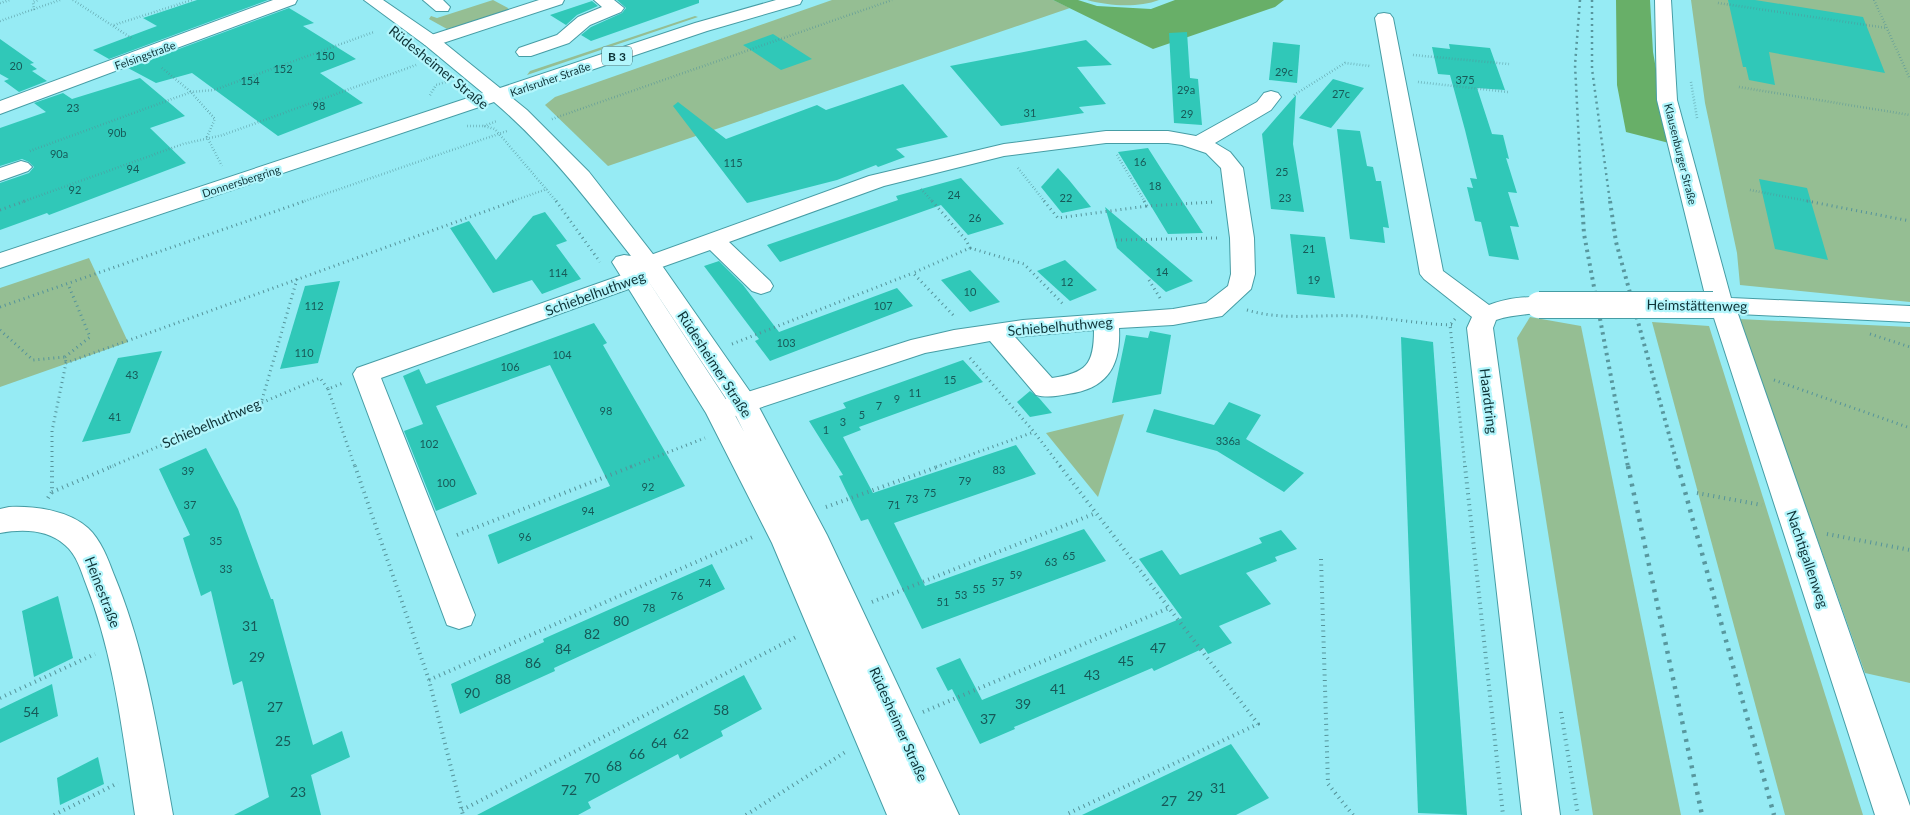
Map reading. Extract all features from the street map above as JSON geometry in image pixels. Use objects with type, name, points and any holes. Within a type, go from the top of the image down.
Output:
[{"type":"street","name":"Felsingstraße","points":[[0,108],[289,0]]},
{"type":"street","points":[[507,0],[524,10]]},
{"type":"street","points":[[431,41],[556,0]]},
{"type":"street","points":[[525,52],[563,39],[584,21],[615,8],[602,0]]},
{"type":"street","name":"Karlsruher Straße","points":[[701,27],[762,0]]},
{"type":"street","name":"Karlsruher Straße","points":[[491,99],[701,27],[766,10],[794,0]]},
{"type":"street","name":"Klausenburger Straße","points":[[1663,0],[1666,100],[1717,304]]},
{"type":"street","name":"Rüdesheimer Straße","points":[[365,2],[431,41],[491,99],[506,132],[563,183],[638,274],[710,353],[725,416],[788,543],[906,815]]},
{"type":"street","name":"Rüdesheimer Straße","points":[[365,2],[413,43],[491,99],[526,119],[580,177],[725,416],[812,535],[940,815]]},
{"type":"street","points":[[1384,18],[1432,274],[1472,322]]},
{"type":"street","points":[[1199,143],[1264,106],[1270,97]]},
{"type":"street","name":"Donnersbergring","points":[[0,261],[491,99]]},
{"type":"street","name":"Schiebelhuthweg","points":[[366,374],[638,274],[713,240],[876,181],[907,173],[1004,150],[1106,137],[1155,136],[1199,143],[1223,156],[1232,168],[1242,238],[1243,274],[1239,289],[1213,310],[1194,314],[974,335],[920,346],[725,416]]},
{"type":"street","points":[[0,175],[21,167]]},
{"type":"street","points":[[713,240],[761,286]]},
{"type":"street","name":"Heimstättenweg","points":[[1472,322],[1504,308],[1539,305],[1717,304],[1910,314]]},
{"type":"street","name":"Nachtigallenweg","points":[[1717,304],[1745,370],[1894,815]]},
{"type":"street","points":[[974,335],[1046,388],[1085,381],[1093,375],[1105,354],[1108,342],[1106,321]]},
{"type":"street","name":"Haardtring","points":[[1472,322],[1541,815]]},
{"type":"street","points":[[366,374],[459,615]]},
{"type":"street","name":"Heinestraße","points":[[16,521],[58,524],[77,536],[89,554],[104,586],[122,642],[154,815]]},
{"type":"path","points":[[0,3],[10,0]]},
{"type":"path","points":[[34,10],[33,2],[38,0]]},
{"type":"path","points":[[0,21],[60,0]]},
{"type":"path","points":[[73,0],[152,52],[150,58],[191,92],[215,120],[207,137]]},
{"type":"path","points":[[113,26],[192,0]]},
{"type":"path","points":[[546,120],[892,0]]},
{"type":"path","points":[[1874,0],[1910,79]]},
{"type":"path","points":[[1718,3],[1887,28]]},
{"type":"path","name":"Rüdesheimer Straße","points":[[21,167],[27,152],[191,92],[214,90],[374,32]]},
{"type":"path","points":[[1270,97],[1295,95],[1345,63],[1393,67],[1509,64]]},
{"type":"path","points":[[0,210],[183,144],[207,137],[223,135],[416,65]]},
{"type":"path","points":[[1393,67],[1508,92]]},
{"type":"path","points":[[426,98],[436,85],[445,82]]},
{"type":"path","points":[[1739,87],[1910,115]]},
{"type":"path","points":[[459,127],[486,125],[506,132],[547,189],[638,274]]},
{"type":"path","points":[[0,307],[506,132]]},
{"type":"path","points":[[207,137],[224,171]]},
{"type":"path","points":[[1106,137],[1147,206]]},
{"type":"path","points":[[1004,150],[1058,218],[1147,206],[1237,201]]},
{"type":"path","points":[[907,173],[966,240],[970,248]]},
{"type":"path","points":[[66,363],[547,189]]},
{"type":"path","points":[[1750,190],[1910,221]]},
{"type":"path","points":[[1116,240],[1242,238]]},
{"type":"path","points":[[710,353],[913,273],[970,248],[1024,264],[1046,286]]},
{"type":"path","points":[[913,273],[974,335],[1034,432],[1258,724],[1065,815]]},
{"type":"path","points":[[262,401],[297,280]]},
{"type":"path","points":[[0,330],[33,360],[65,357],[90,337],[68,284]]},
{"type":"path","points":[[1226,301],[1263,315],[1358,316],[1418,324],[1472,322],[1503,815]]},
{"type":"path","points":[[1865,332],[1910,347]]},
{"type":"path","points":[[16,521],[52,492],[52,431],[56,404],[66,363],[65,357]]},
{"type":"path","points":[[1745,370],[1910,428]]},
{"type":"path","points":[[366,374],[328,389],[429,680],[462,813],[805,632]]},
{"type":"path","name":"Schiebelhuthweg","points":[[52,492],[262,401],[320,378],[328,389]]},
{"type":"path","points":[[431,544],[725,416]]},
{"type":"path","points":[[816,510],[1034,432]]},
{"type":"path","points":[[1697,493],[1910,550]]},
{"type":"path","points":[[864,605],[1096,513]]},
{"type":"path","points":[[429,680],[762,534]]},
{"type":"path","points":[[1321,559],[1328,784],[1353,815]]},
{"type":"path","points":[[917,715],[1169,608]]},
{"type":"path","name":"Heinestraße","points":[[0,698],[122,642]]},
{"type":"path","points":[[746,815],[855,746]]},
{"type":"path","points":[[54,815],[146,769]]},
{"type":"green space","points":[[493,0],[508,8],[507,12],[447,29],[429,19],[431,16],[437,18]]},
{"type":"green space","points":[[832,0],[1053,0],[1070,8],[608,166],[545,105],[555,97]]},
{"type":"green space","points":[[1053,0],[1078,0],[1097,6],[1151,9],[1175,0],[1284,0],[1275,7],[1153,49]]},
{"type":"green space","points":[[1087,0],[1159,0],[1151,3],[1123,5]]},
{"type":"green space","points":[[1616,0],[1650,0],[1653,52],[1669,143],[1626,132],[1617,85]]},
{"type":"green space","points":[[1691,0],[1910,0],[1910,302],[1740,285],[1737,253],[1705,103]]},
{"type":"green space","points":[[695,16],[698,17],[527,75],[530,71]]},
{"type":"green space","points":[[89,258],[128,342],[0,387],[0,288]]},
{"type":"green space","points":[[1530,317],[1581,326],[1681,815],[1593,815],[1517,338]]},
{"type":"green space","points":[[1739,319],[1910,327],[1910,683],[1865,673]]},
{"type":"green space","points":[[1652,322],[1709,326],[1863,815],[1785,815]]},
{"type":"green space","points":[[1124,414],[1098,497],[1046,433]]},
{"type":"building","points":[[197,0],[268,0],[109,59],[93,50],[157,26],[143,18]]},
{"type":"building","points":[[617,0],[699,0],[699,3],[591,41],[581,35],[591,27],[622,13],[626,8]]},
{"type":"building","points":[[1728,0],[1755,0],[1863,17],[1885,73],[1769,52],[1775,85],[1749,80],[1746,67],[1743,67]]},
{"type":"building","points":[[592,1],[598,6],[577,15],[566,25],[550,15]]},
{"type":"building","points":[[289,8],[314,23],[303,26],[356,59],[320,73],[363,103],[278,136],[192,73],[156,83],[128,68]]},
{"type":"building","points":[[1187,32],[1190,78],[1198,79],[1202,125],[1174,123],[1169,33]]},
{"type":"building","points":[[773,34],[812,59],[781,70],[743,45]]},
{"type":"building","points":[[0,39],[34,63],[30,64],[37,69],[32,71],[47,81],[19,92],[4,81],[9,79],[0,74]]},
{"type":"building","points":[[1086,40],[1112,65],[1077,67],[1106,104],[1079,107],[1084,113],[1001,126],[950,66]]},
{"type":"building","points":[[1273,42],[1300,45],[1297,83],[1269,80]]},
{"type":"building","points":[[1449,44],[1490,48],[1505,90],[1477,88],[1492,134],[1503,135],[1509,159],[1506,158],[1517,193],[1508,192],[1519,227],[1510,226],[1519,260],[1489,256],[1481,222],[1475,221],[1467,187],[1473,188],[1470,178],[1477,179],[1465,130],[1450,75],[1438,74],[1432,47],[1450,49]]},
{"type":"building","points":[[140,78],[185,116],[150,128],[186,163],[49,215],[47,213],[0,230],[0,183],[29,173],[34,167],[22,159],[0,166],[0,128],[46,112],[34,103],[63,93],[72,99]]},
{"type":"building","points":[[1333,79],[1364,88],[1331,128],[1299,118]]},
{"type":"building","points":[[903,84],[948,137],[896,149],[905,157],[878,167],[876,165],[837,180],[747,203],[673,106],[678,102],[726,139],[817,105],[826,110]]},
{"type":"building","points":[[1296,95],[1293,144],[1304,212],[1271,209],[1262,134]]},
{"type":"building","points":[[1337,129],[1360,131],[1367,166],[1373,167],[1376,181],[1381,181],[1389,228],[1383,227],[1385,243],[1350,239]]},
{"type":"building","points":[[1148,148],[1203,233],[1168,234],[1118,152]]},
{"type":"building","points":[[1058,168],[1091,207],[1062,213],[1041,187]]},
{"type":"building","points":[[961,178],[1004,224],[968,235],[941,205],[780,262],[767,245],[898,200],[896,196]]},
{"type":"building","points":[[1759,179],[1807,188],[1828,260],[1775,249]]},
{"type":"building","points":[[1105,207],[1193,281],[1166,292],[1117,248]]},
{"type":"building","points":[[545,212],[567,241],[556,245],[581,279],[542,294],[532,280],[493,293],[450,228],[469,221],[496,260],[533,216]]},
{"type":"building","points":[[1290,234],[1325,237],[1335,298],[1297,294]]},
{"type":"building","points":[[1065,260],[1097,290],[1070,301],[1037,271]]},
{"type":"building","points":[[719,261],[743,285],[779,332],[897,288],[913,306],[770,361],[755,341],[759,339],[704,266]]},
{"type":"building","points":[[970,270],[1000,302],[970,312],[941,280]]},
{"type":"building","points":[[340,281],[318,363],[280,369],[305,286]]},
{"type":"building","points":[[594,323],[607,343],[603,345],[685,486],[498,564],[488,535],[610,486],[550,365],[436,406],[477,494],[436,511],[404,431],[423,424],[403,376],[419,369],[426,384]]},
{"type":"building","points":[[1150,331],[1171,335],[1161,394],[1112,403],[1126,335],[1148,338]]},
{"type":"building","points":[[1401,337],[1433,342],[1467,815],[1418,813]]},
{"type":"building","points":[[162,351],[130,433],[82,442],[118,358]]},
{"type":"building","points":[[963,360],[983,382],[859,427],[861,430],[843,437],[873,493],[1016,445],[1036,474],[894,523],[925,586],[1084,529],[1106,561],[922,629],[868,519],[861,521],[839,476],[843,475],[809,421],[846,408],[843,403]]},
{"type":"building","points":[[1030,391],[1052,413],[1030,417],[1017,402]]},
{"type":"building","points":[[1229,402],[1261,415],[1246,439],[1304,473],[1284,492],[1217,451],[1146,432],[1154,409],[1214,425]]},
{"type":"building","points":[[206,448],[238,509],[271,599],[273,599],[313,745],[342,731],[350,757],[311,775],[321,815],[234,815],[269,797],[242,681],[233,685],[211,591],[201,596],[183,538],[190,535],[159,469]]},
{"type":"building","points":[[1281,530],[1297,549],[1275,557],[1277,561],[1246,573],[1271,604],[1219,626],[1232,643],[1208,654],[1204,648],[1154,671],[1152,668],[1014,727],[1015,729],[980,744],[952,689],[948,691],[936,668],[960,658],[982,700],[1182,618],[1139,559],[1162,550],[1180,575],[1262,543],[1259,538]]},
{"type":"building","points":[[712,564],[725,589],[554,668],[555,671],[460,714],[451,684],[544,642],[543,639]]},
{"type":"building","points":[[58,596],[73,658],[34,677],[22,611]]},
{"type":"building","points":[[744,675],[762,709],[721,731],[723,736],[680,759],[678,754],[588,802],[591,808],[578,815],[477,815]]},
{"type":"building","points":[[52,684],[58,716],[0,743],[0,709]]},
{"type":"building","points":[[1231,744],[1269,798],[1236,815],[1082,815]]},
{"type":"building","points":[[98,757],[104,784],[60,805],[57,778]]},
{"type":"railway","points":[[1580,0],[1575,65],[1582,202]]},
{"type":"railway","points":[[1592,0],[1592,69],[1610,202]]},
{"type":"railway","points":[[1582,201],[1584,234],[1628,467]]},
{"type":"railway","points":[[1610,201],[1616,242],[1678,467]]},
{"type":"railway","points":[[1628,466],[1702,815]]},
{"type":"railway","points":[[1678,466],[1774,815]]}]
